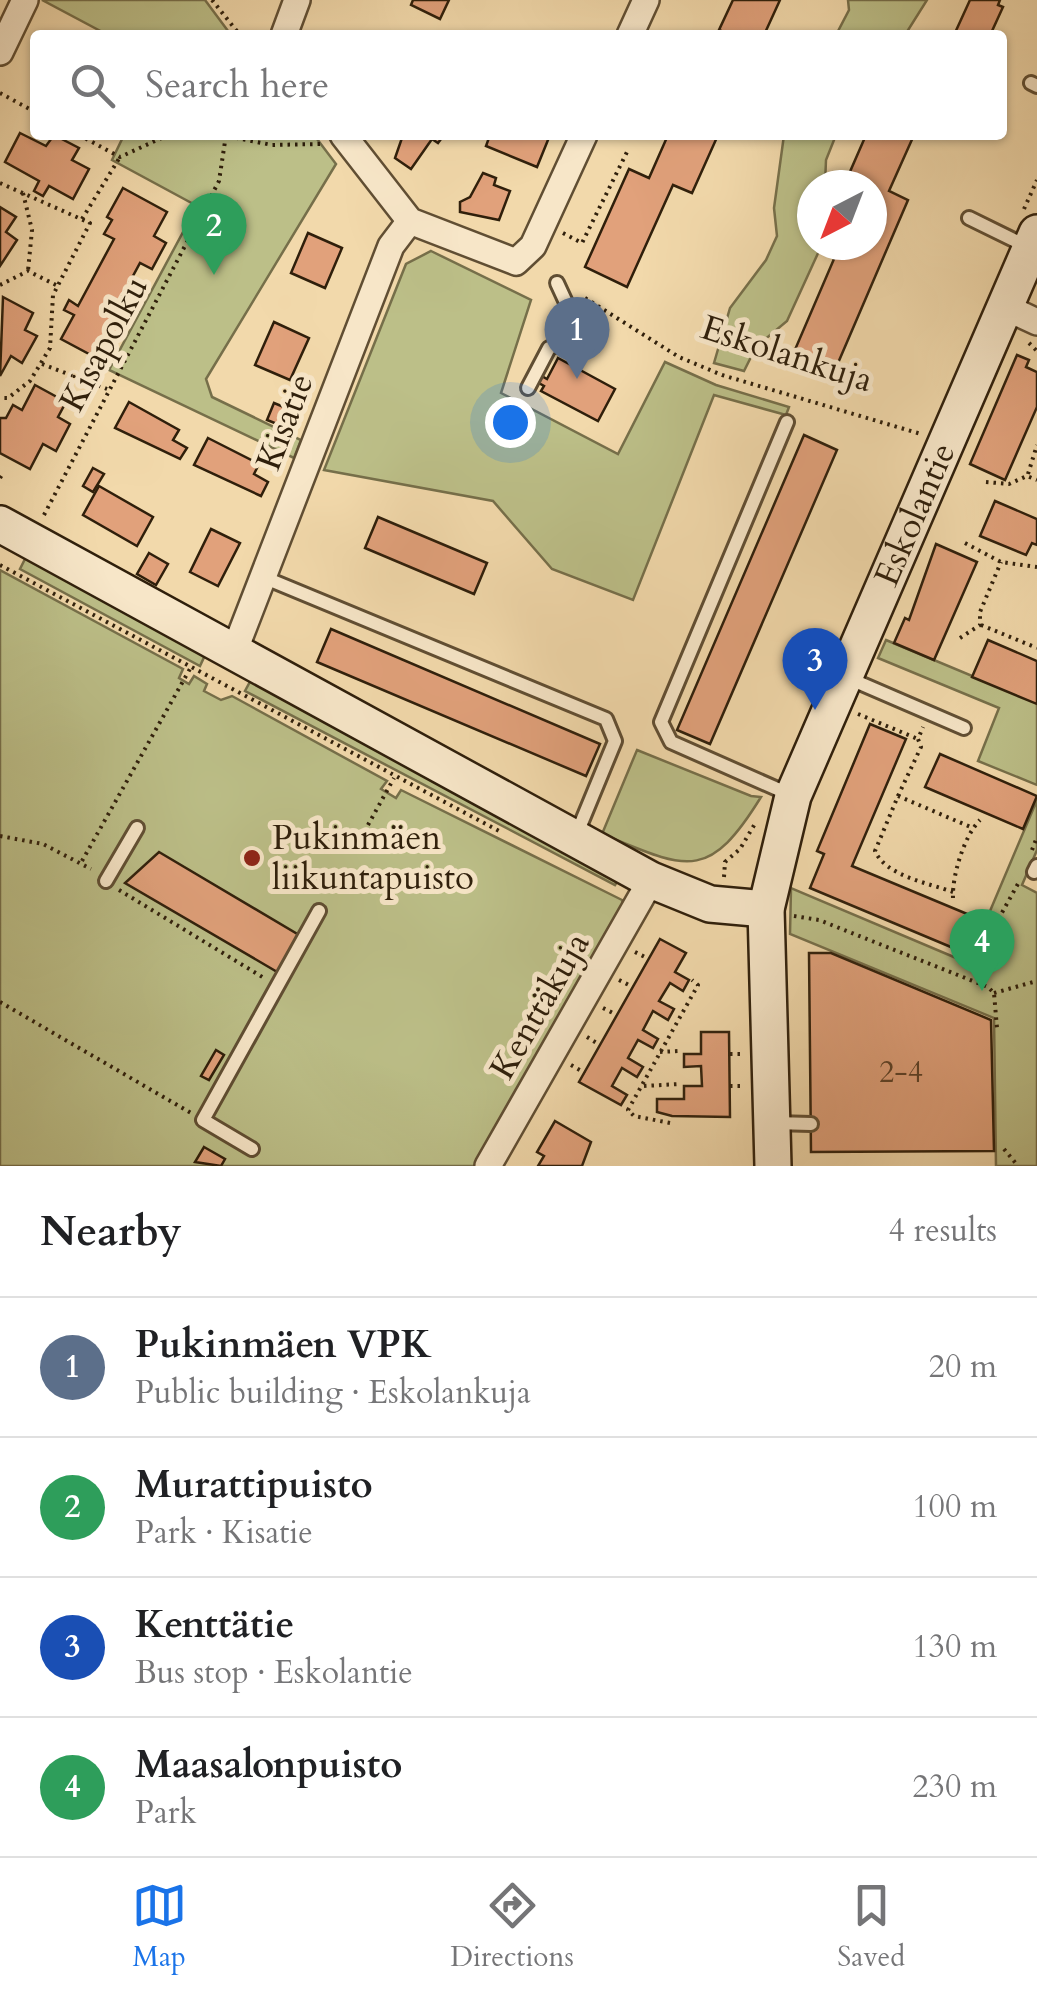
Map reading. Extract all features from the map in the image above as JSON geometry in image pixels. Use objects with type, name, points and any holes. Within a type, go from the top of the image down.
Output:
[{"type":"street","points":[[0,52],[25,0]]},
{"type":"street","points":[[286,30],[297,0]]},
{"type":"street","points":[[632,30],[646,0]]},
{"type":"street","points":[[337,140],[410,222],[499,258],[521,260],[533,246],[582,140]]},
{"type":"street","name":"Kisatie","points":[[234,652],[390,246],[410,222]]},
{"type":"street","name":"Eskolantie","points":[[773,1166],[769,898],[794,796],[846,677],[1021,314],[1033,249]]},
{"type":"street","points":[[15,532],[574,840],[665,885],[710,904],[769,898]]},
{"type":"street","name":"Kenttäkuja","points":[[488,1166],[665,885]]},
{"type":"lane","points":[[968,218],[1033,249]]},
{"type":"lane","points":[[528,388],[549,348],[564,342],[575,322],[557,283]]},
{"type":"lane","points":[[787,422],[662,722],[672,742],[794,796]]},
{"type":"lane","points":[[262,576],[606,719],[615,740],[574,840]]},
{"type":"lane","points":[[846,677],[964,728]]},
{"type":"lane","points":[[106,881],[136,828]]},
{"type":"lane","points":[[252,1149],[203,1120],[319,911]]},
{"type":"lane","points":[[772,1123],[811,1124]]},
{"type":"path","points":[[212,0],[236,30]]},
{"type":"path","points":[[0,93],[30,109]]},
{"type":"path","points":[[88,140],[120,157]]},
{"type":"path","points":[[82,220],[120,157],[157,140]]},
{"type":"path","name":"Kisapolku","points":[[12,572],[15,532],[108,390],[218,181],[223,140]]},
{"type":"path","points":[[245,140],[272,145],[325,140]]},
{"type":"path","points":[[557,230],[582,243],[628,150]]},
{"type":"path","points":[[0,183],[90,223],[58,286],[50,348],[42,364],[8,398],[0,398]]},
{"type":"path","points":[[23,193],[32,230],[28,270]]},
{"type":"path","points":[[28,270],[58,286]]},
{"type":"path","points":[[0,285],[28,270]]},
{"type":"path","name":"Eskolankuja","points":[[632,327],[678,356],[722,376],[926,436]]},
{"type":"path","points":[[42,364],[90,379],[108,390]]},
{"type":"path","points":[[1027,476],[1037,445]]},
{"type":"path","points":[[986,482],[1008,484],[1027,476],[1037,480]]},
{"type":"path","points":[[965,543],[1001,562],[1037,568]]},
{"type":"path","points":[[980,625],[980,612],[1001,562]]},
{"type":"path","points":[[960,638],[980,625]]},
{"type":"path","points":[[980,625],[1037,648]]},
{"type":"path","points":[[82,861],[191,667]]},
{"type":"path","points":[[918,740],[929,713]]},
{"type":"path","points":[[857,714],[918,740],[921,746],[875,851],[880,862],[953,895],[973,828],[980,820]]},
{"type":"path","points":[[368,824],[394,778]]},
{"type":"path","points":[[898,796],[973,828]]},
{"type":"path","points":[[1,833],[43,844],[82,861],[143,908],[277,986]]},
{"type":"path","points":[[980,984],[999,918],[1030,869],[1037,837]]},
{"type":"path","points":[[769,898],[980,984],[994,994],[997,1028]]},
{"type":"path","points":[[670,1123],[634,1116],[628,1110],[698,984],[692,980]]},
{"type":"path","points":[[994,994],[1037,980]]},
{"type":"path","points":[[0,1002],[203,1120]]},
{"type":"path","points":[[675,1008],[696,1006]]},
{"type":"path","points":[[580,1032],[600,1044]]},
{"type":"path","points":[[660,1037],[666,1041]]},
{"type":"path","points":[[660,1052],[679,1052]]},
{"type":"path","points":[[564,1061],[584,1072]]},
{"type":"path","points":[[644,1065],[651,1069]]},
{"type":"path","points":[[642,1086],[680,1084]]},
{"type":"path","points":[[628,1093],[635,1098]]},
{"type":"path","points":[[1004,1149],[1018,1166]]},
{"type":"green space","points":[[42,0],[205,0],[227,30],[99,30]]},
{"type":"green space","points":[[848,0],[927,0],[908,30],[839,30],[849,10]]},
{"type":"green space","points":[[122,140],[318,140],[336,164],[206,379],[212,397],[301,440],[294,458],[109,370],[197,206],[112,160]]},
{"type":"green space","points":[[783,140],[834,140],[826,170],[797,170],[797,260],[815,260],[787,321],[756,347],[744,371],[714,363],[730,308],[766,260],[777,236],[774,208]]},
{"type":"green space","points":[[431,251],[531,300],[501,393],[618,454],[665,362],[716,385],[789,407],[786,415],[714,395],[633,600],[552,569],[493,501],[324,470],[406,264]]},
{"type":"green space","points":[[26,557],[206,653],[200,666],[20,569]]},
{"type":"green space","name":"Pukinmäen liikuntapuisto","points":[[0,570],[183,669],[179,678],[189,684],[194,676],[207,684],[204,691],[221,700],[232,696],[387,781],[381,789],[396,798],[401,790],[622,900],[624,907],[477,1166],[0,1166]]},
{"type":"green space","points":[[886,640],[1037,703],[1037,785],[978,761],[999,708],[878,658]]},
{"type":"green space","points":[[252,678],[619,879],[615,885],[245,691]]},
{"type":"green space","points":[[637,750],[761,797],[726,844],[710,856],[694,861],[676,860],[631,846],[602,834]]},
{"type":"green space","points":[[1037,800],[1037,850],[1022,885],[1037,893],[1037,1166],[996,1166],[994,1018],[790,934],[791,888],[968,963]]},
{"type":"building","points":[[413,0],[449,0],[440,19],[411,5]]},
{"type":"building","points":[[733,0],[780,0],[766,30],[719,30]]},
{"type":"building","points":[[970,0],[1000,0],[998,5],[1003,7],[992,30],[956,30]]},
{"type":"building","points":[[20,133],[46,146],[50,140],[64,140],[79,148],[72,160],[89,169],[73,199],[49,186],[43,196],[34,191],[39,181],[5,162]]},
{"type":"building","points":[[401,140],[431,140],[411,169],[395,158]]},
{"type":"building","points":[[488,140],[548,140],[537,167],[486,146]]},
{"type":"building","points":[[666,140],[716,140],[692,193],[673,185],[627,287],[585,267],[629,169],[649,178]]},
{"type":"building","points":[[864,140],[912,140],[889,191],[908,200],[887,249],[887,170],[851,170]]},
{"type":"building","points":[[483,173],[496,178],[494,185],[510,191],[499,220],[460,212],[460,202],[470,197]]},
{"type":"building","points":[[123,188],[167,212],[154,236],[166,243],[152,269],[140,263],[113,313],[125,319],[111,346],[99,339],[91,355],[61,339],[74,315],[64,310],[69,300],[78,306],[114,239],[104,234],[112,220],[107,217]]},
{"type":"building","points":[[0,207],[16,217],[6,232],[17,240],[0,266]]},
{"type":"building","points":[[308,233],[342,248],[325,288],[291,273]]},
{"type":"building","points":[[834,260],[882,260],[835,370],[794,352]]},
{"type":"building","points":[[3,297],[33,313],[25,330],[37,336],[22,363],[11,356],[0,376]]},
{"type":"building","points":[[274,322],[309,338],[290,380],[255,365]]},
{"type":"building","points":[[1017,355],[1029,360],[1026,367],[1037,372],[1037,407],[1005,480],[970,464]]},
{"type":"building","points":[[558,358],[615,389],[598,421],[541,391],[544,386],[537,382],[540,375],[547,379]]},
{"type":"building","points":[[35,385],[66,402],[58,417],[70,424],[56,451],[43,444],[30,469],[0,453],[0,418],[6,418],[13,405],[22,410]]},
{"type":"building","points":[[129,402],[179,430],[173,440],[187,448],[180,459],[115,428]]},
{"type":"building","points":[[274,403],[296,412],[290,429],[267,420]]},
{"type":"building","points":[[804,435],[837,450],[710,744],[677,730]]},
{"type":"building","points":[[208,438],[259,464],[254,474],[268,482],[261,496],[194,465]]},
{"type":"building","points":[[93,468],[104,474],[93,492],[83,486]]},
{"type":"building","points":[[99,486],[153,517],[137,546],[83,515]]},
{"type":"building","points":[[995,501],[1037,519],[1037,545],[1032,543],[1026,555],[980,536]]},
{"type":"building","points":[[378,517],[487,563],[474,594],[365,548]]},
{"type":"building","points":[[211,529],[240,543],[218,586],[190,572]]},
{"type":"building","points":[[936,544],[977,562],[934,660],[894,643],[905,618],[909,620]]},
{"type":"building","points":[[149,553],[168,564],[156,585],[137,574]]},
{"type":"building","points":[[331,629],[600,744],[586,776],[317,662]]},
{"type":"building","points":[[988,640],[1037,661],[1037,704],[972,677]]},
{"type":"building","points":[[870,724],[906,739],[852,866],[984,921],[970,955],[810,888],[824,854],[817,851]]},
{"type":"building","points":[[940,754],[1037,796],[1023,829],[925,787]]},
{"type":"building","points":[[159,852],[299,935],[279,973],[125,883]]},
{"type":"building","points":[[660,939],[686,953],[675,972],[689,980],[683,991],[670,983],[659,1001],[674,1009],[668,1020],[653,1011],[643,1030],[658,1039],[653,1048],[638,1040],[628,1058],[643,1067],[637,1077],[622,1068],[612,1086],[627,1095],[621,1105],[579,1082]]},
{"type":"building","points":[[809,953],[831,953],[991,1020],[994,1151],[811,1152]]},
{"type":"building","points":[[701,1032],[729,1032],[730,1117],[657,1112],[657,1099],[684,1099],[684,1086],[702,1086],[701,1066],[684,1067],[684,1054],[701,1054]]},
{"type":"building","points":[[216,1050],[224,1055],[209,1080],[201,1076]]},
{"type":"building","points":[[555,1121],[591,1142],[582,1166],[538,1166],[544,1156],[537,1152]]},
{"type":"building","points":[[204,1147],[225,1159],[221,1166],[195,1162]]},
{"type":"place","name":"Murattipuisto","points":[[214,275]]},
{"type":"place","name":"Pukinmäen VPK","points":[[577,379]]},
{"type":"place","name":"Kenttätie","points":[[815,710]]},
{"type":"place","name":"Pukinmäen liikuntapuisto","points":[[252,858]]},
{"type":"place","name":"Maasalonpuisto","points":[[982,991]]}]
